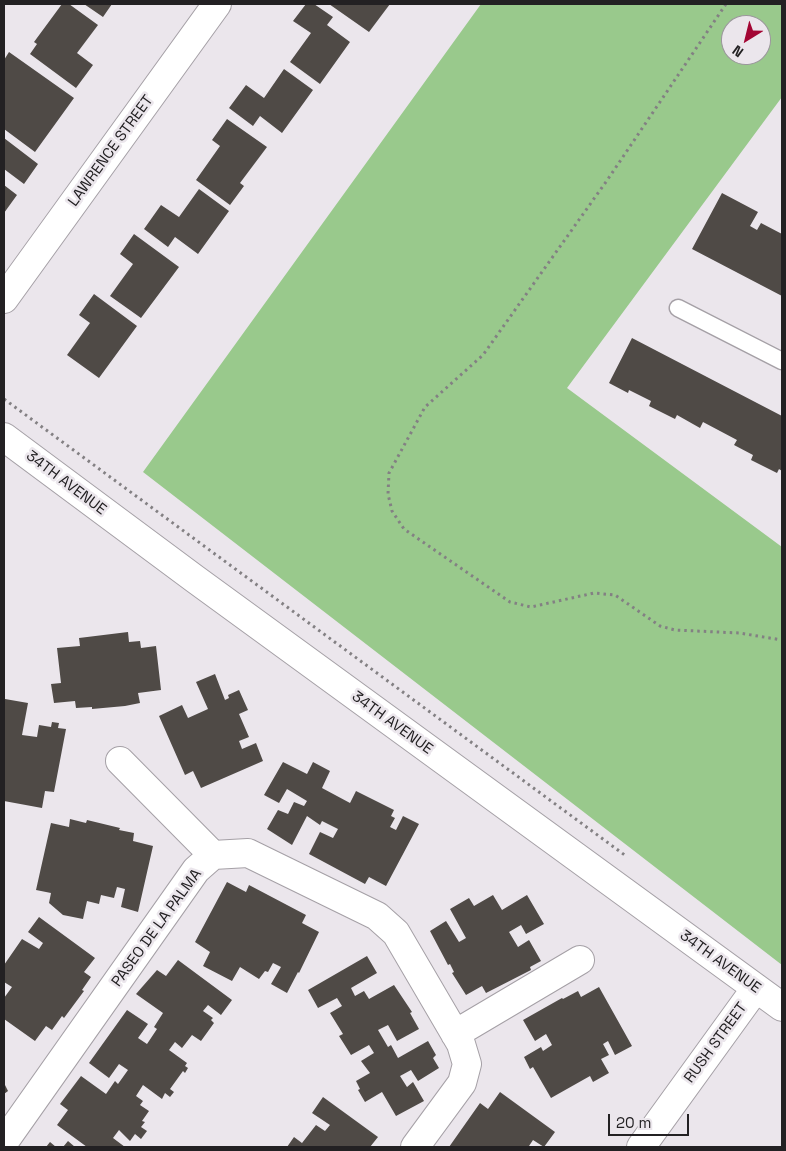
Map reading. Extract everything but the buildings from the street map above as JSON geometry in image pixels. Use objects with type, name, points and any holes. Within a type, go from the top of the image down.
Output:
[{"type":"street","name":"LAWRENCE STREET","points":[[4,299],[218,4]]},
{"type":"street","name":"34TH AVENUE","points":[[4,437],[195,579],[782,1007]]},
{"type":"street","points":[[120,761],[213,855]]},
{"type":"street","name":"PASEO DE LA PALMA","points":[[4,1142],[196,870],[213,855],[248,853],[377,916],[396,934],[461,1044],[467,1064],[462,1083],[415,1147]]},
{"type":"street","points":[[455,1034],[580,960]]},
{"type":"street","name":"RUSH STREET","points":[[641,1147],[756,988]]},
{"type":"lane","points":[[678,308],[782,361]]},
{"type":"path","points":[[726,4],[608,179],[483,355],[424,407],[389,473],[388,494],[392,511],[404,529],[510,602],[531,607],[594,593],[615,595],[660,626],[675,630],[739,633],[782,640]]},
{"type":"path","points":[[4,399],[633,861]]},
{"type":"green space","points":[[481,4],[782,4],[782,97],[567,388],[782,547],[782,965],[143,472]]}]
